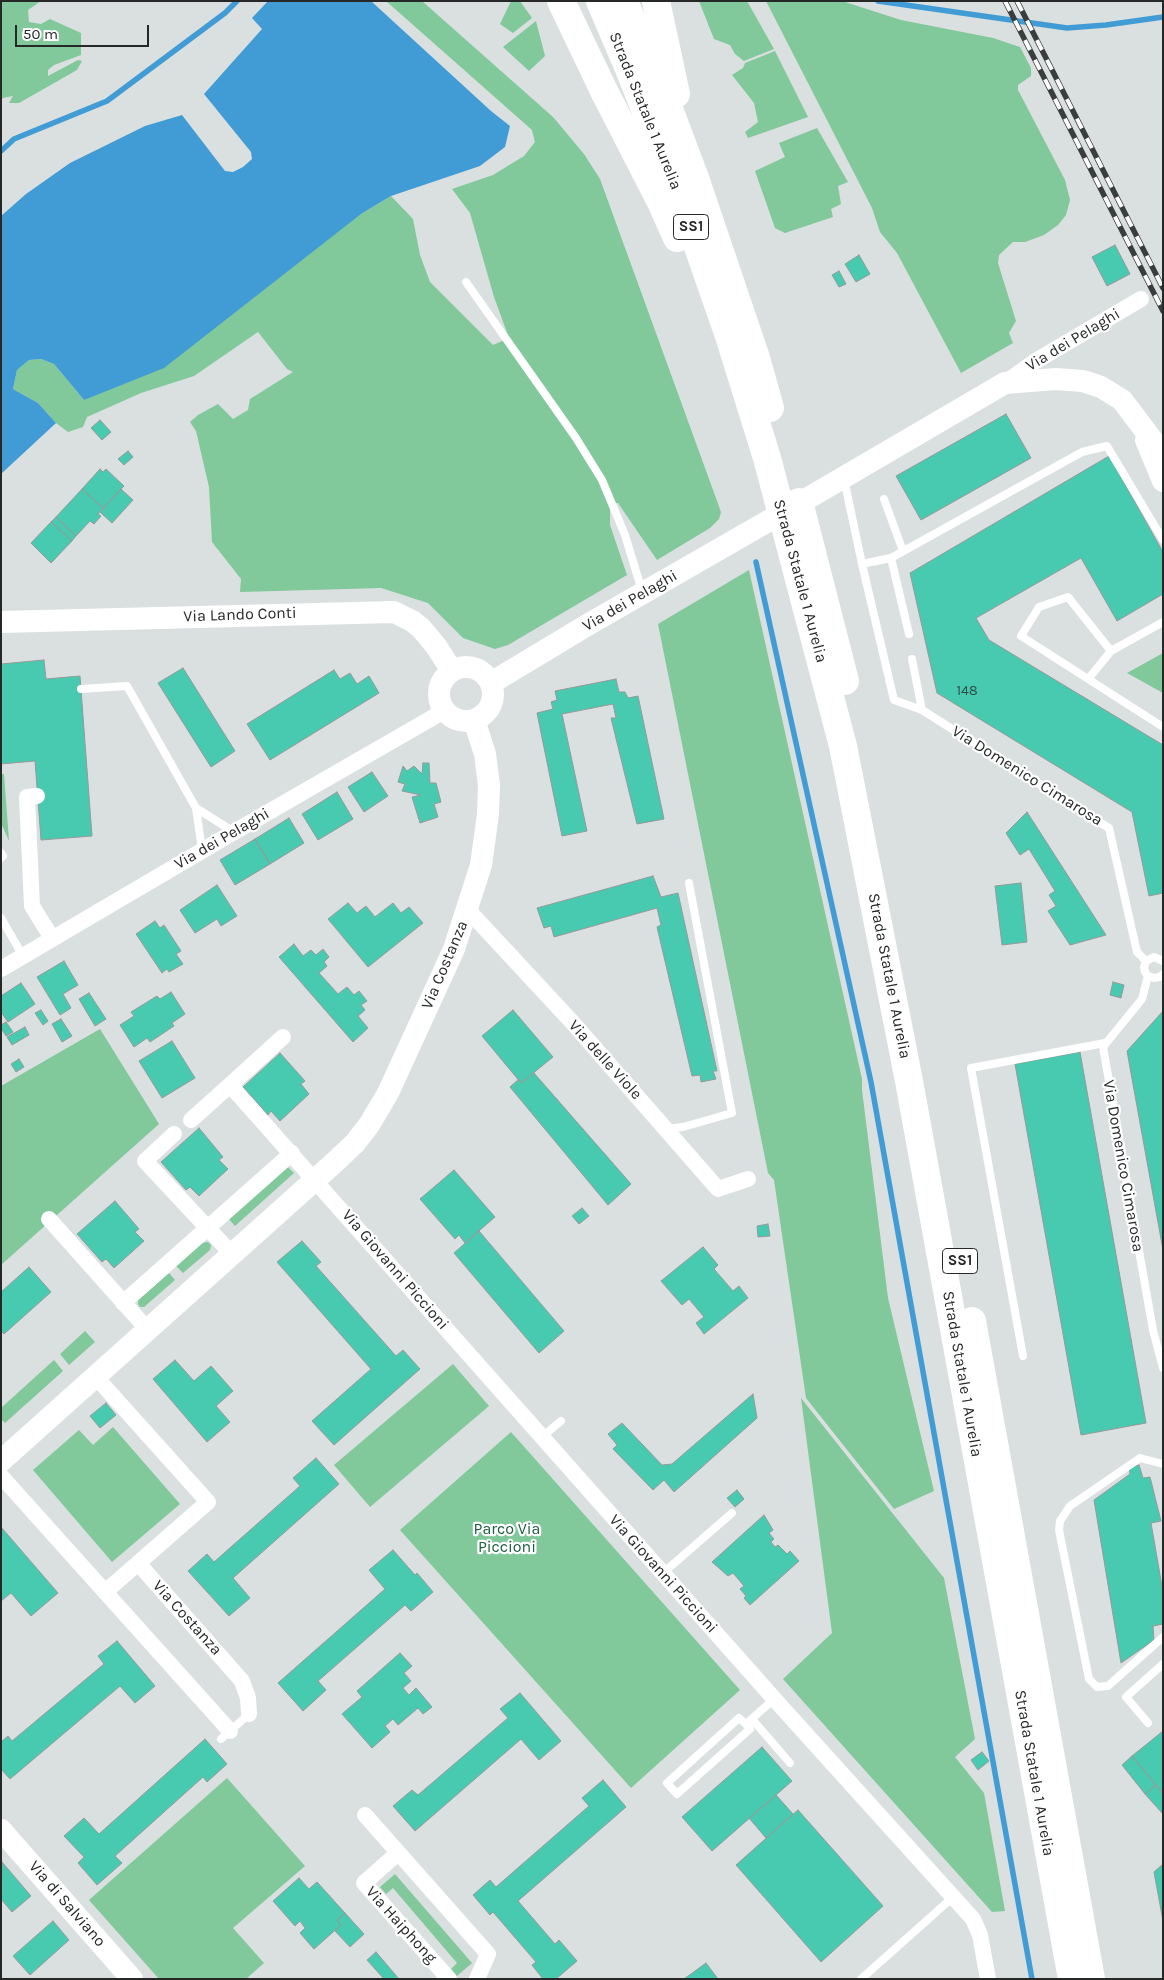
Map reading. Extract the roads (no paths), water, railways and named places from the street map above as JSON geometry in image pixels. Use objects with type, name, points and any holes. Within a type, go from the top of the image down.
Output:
[{"type":"highway","points":[[561,1],[604,91],[661,202],[703,297],[730,339]]},
{"type":"highway","name":"Strada Statale 1 Aurelia","points":[[600,1],[633,78],[682,204],[730,339],[776,456]]},
{"type":"highway","name":"Strada Statale 1 Aurelia","points":[[624,1],[669,109],[695,178],[756,358],[776,456],[802,550],[856,725],[884,851],[1092,1979]]},
{"type":"highway","points":[[656,1],[695,178]]},
{"type":"highway","name":"Strada Statale 1 Aurelia","points":[[802,550],[883,945],[1072,1979]]},
{"type":"street","name":"Via dei Pelaghi","points":[[810,497],[1005,383],[1034,362],[1141,299]]},
{"type":"street","name":"Via dei Pelaghi","points":[[1005,383],[1056,379],[1093,384],[1122,400],[1163,454]]},
{"type":"street","name":"Via dei Pelaghi","points":[[1141,425],[1163,481]]},
{"type":"street","name":"Via dei Pelaghi","points":[[491,683],[770,520]]},
{"type":"street","name":"Via Lando Conti","points":[[1,622],[394,612],[412,620],[421,628],[436,646],[452,671]]},
{"type":"street","points":[[463,668],[476,669],[491,683],[493,698],[490,708],[483,716],[474,720],[458,720],[444,710],[440,700],[440,689],[444,679],[452,671],[463,668]]},
{"type":"street","name":"Via dei Pelaghi","points":[[13,962],[444,710]]},
{"type":"street","name":"Via Costanza","points":[[1,1461],[316,1180],[355,1143],[369,1125],[388,1093],[454,950],[481,865],[488,814],[489,785],[485,754],[474,720]]},
{"type":"street","points":[[37,796],[27,797],[33,814],[32,906],[52,938]]},
{"type":"street","name":"Via delle Viole","points":[[468,910],[572,1022],[718,1189],[748,1179]]},
{"type":"street","points":[[191,1120],[283,1037]]},
{"type":"street","points":[[230,1085],[316,1180]]},
{"type":"street","points":[[174,1134],[145,1160],[232,1254]]},
{"type":"street","points":[[123,1303],[292,1153]]},
{"type":"street","name":"Via Giovanni Piccioni","points":[[316,1180],[977,1926],[988,1979]]},
{"type":"street","points":[[49,1218],[148,1330]]},
{"type":"street","points":[[96,1376],[208,1502],[105,1592]]},
{"type":"street","points":[[1,1476],[105,1592],[225,1735]]},
{"type":"street","name":"Via Costanza","points":[[138,1563],[242,1681],[248,1698],[250,1714]]},
{"type":"street","points":[[365,1815],[488,1954],[477,1979]]},
{"type":"street","name":"Via di Salviano","points":[[1,1830],[132,1979]]},
{"type":"street","name":"Via Haiphong","points":[[398,1853],[364,1883],[449,1979]]},
{"type":"lane","points":[[466,282],[576,438],[602,480],[625,534],[643,593]]},
{"type":"lane","points":[[844,477],[862,564],[891,558],[1082,452],[1107,446],[1163,540]]},
{"type":"lane","points":[[884,500],[903,551]]},
{"type":"lane","points":[[891,558],[909,634]]},
{"type":"lane","name":"Via Domenico Cimarosa","points":[[862,564],[894,700],[922,710],[1109,828],[1138,952],[1146,961],[1144,967],[1148,976],[1142,1000],[1103,1047],[1152,1330],[1163,1368]]},
{"type":"lane","points":[[1110,651],[1068,597],[1039,608],[1020,636],[1089,678],[1163,727]]},
{"type":"lane","points":[[1089,678],[1110,651],[1163,622]]},
{"type":"lane","points":[[912,659],[922,710]]},
{"type":"lane","points":[[81,689],[127,686],[196,808],[202,850]]},
{"type":"lane","points":[[196,808],[234,832]]},
{"type":"lane","points":[[1,853],[3,856],[1,858]]},
{"type":"lane","points":[[666,1129],[683,1127],[732,1113],[689,883]]},
{"type":"lane","points":[[1,918],[13,962]]},
{"type":"lane","points":[[1146,961],[1154,957],[1163,961]]},
{"type":"lane","points":[[1148,976],[1154,978],[1160,977],[1163,974]]},
{"type":"lane","points":[[1023,1356],[971,1068],[1105,1043]]},
{"type":"lane","points":[[542,1437],[561,1421]]},
{"type":"lane","points":[[1163,1464],[1140,1458],[1070,1506],[1060,1521],[1059,1530],[1089,1679],[1097,1687],[1108,1686],[1163,1637]]},
{"type":"lane","points":[[663,1573],[732,1513]]},
{"type":"lane","points":[[1148,1723],[1126,1697],[1163,1664]]},
{"type":"lane","points":[[749,1722],[774,1699]]},
{"type":"lane","points":[[225,1735],[250,1714]]},
{"type":"lane","points":[[749,1722],[750,1729],[677,1794],[667,1783],[739,1718],[749,1722],[790,1763]]},
{"type":"lane","points":[[861,1979],[952,1898]]},
{"type":"water","points":[[268,1],[371,1],[491,111],[510,126],[505,147],[480,166],[391,196],[361,214],[164,368],[84,400],[54,364],[41,359],[29,360],[17,370],[13,389],[38,403],[56,423],[1,474],[1,216],[26,194],[70,163],[145,126],[182,115],[225,171],[233,172],[243,167],[252,159],[251,152],[204,94],[262,29],[252,18]]},
{"type":"waterway","points":[[1,151],[14,139],[107,101],[225,13],[237,1]]},
{"type":"waterway","points":[[878,1],[1067,28],[1163,17]]},
{"type":"waterway","points":[[756,562],[871,1082],[1032,1979]]},
{"type":"railway","points":[[1005,1],[1163,311]]},
{"type":"railway","points":[[1017,1],[1163,288]]},
{"type":"park label","name":"Parco Via Piccioni","points":[[507,1538]]}]
